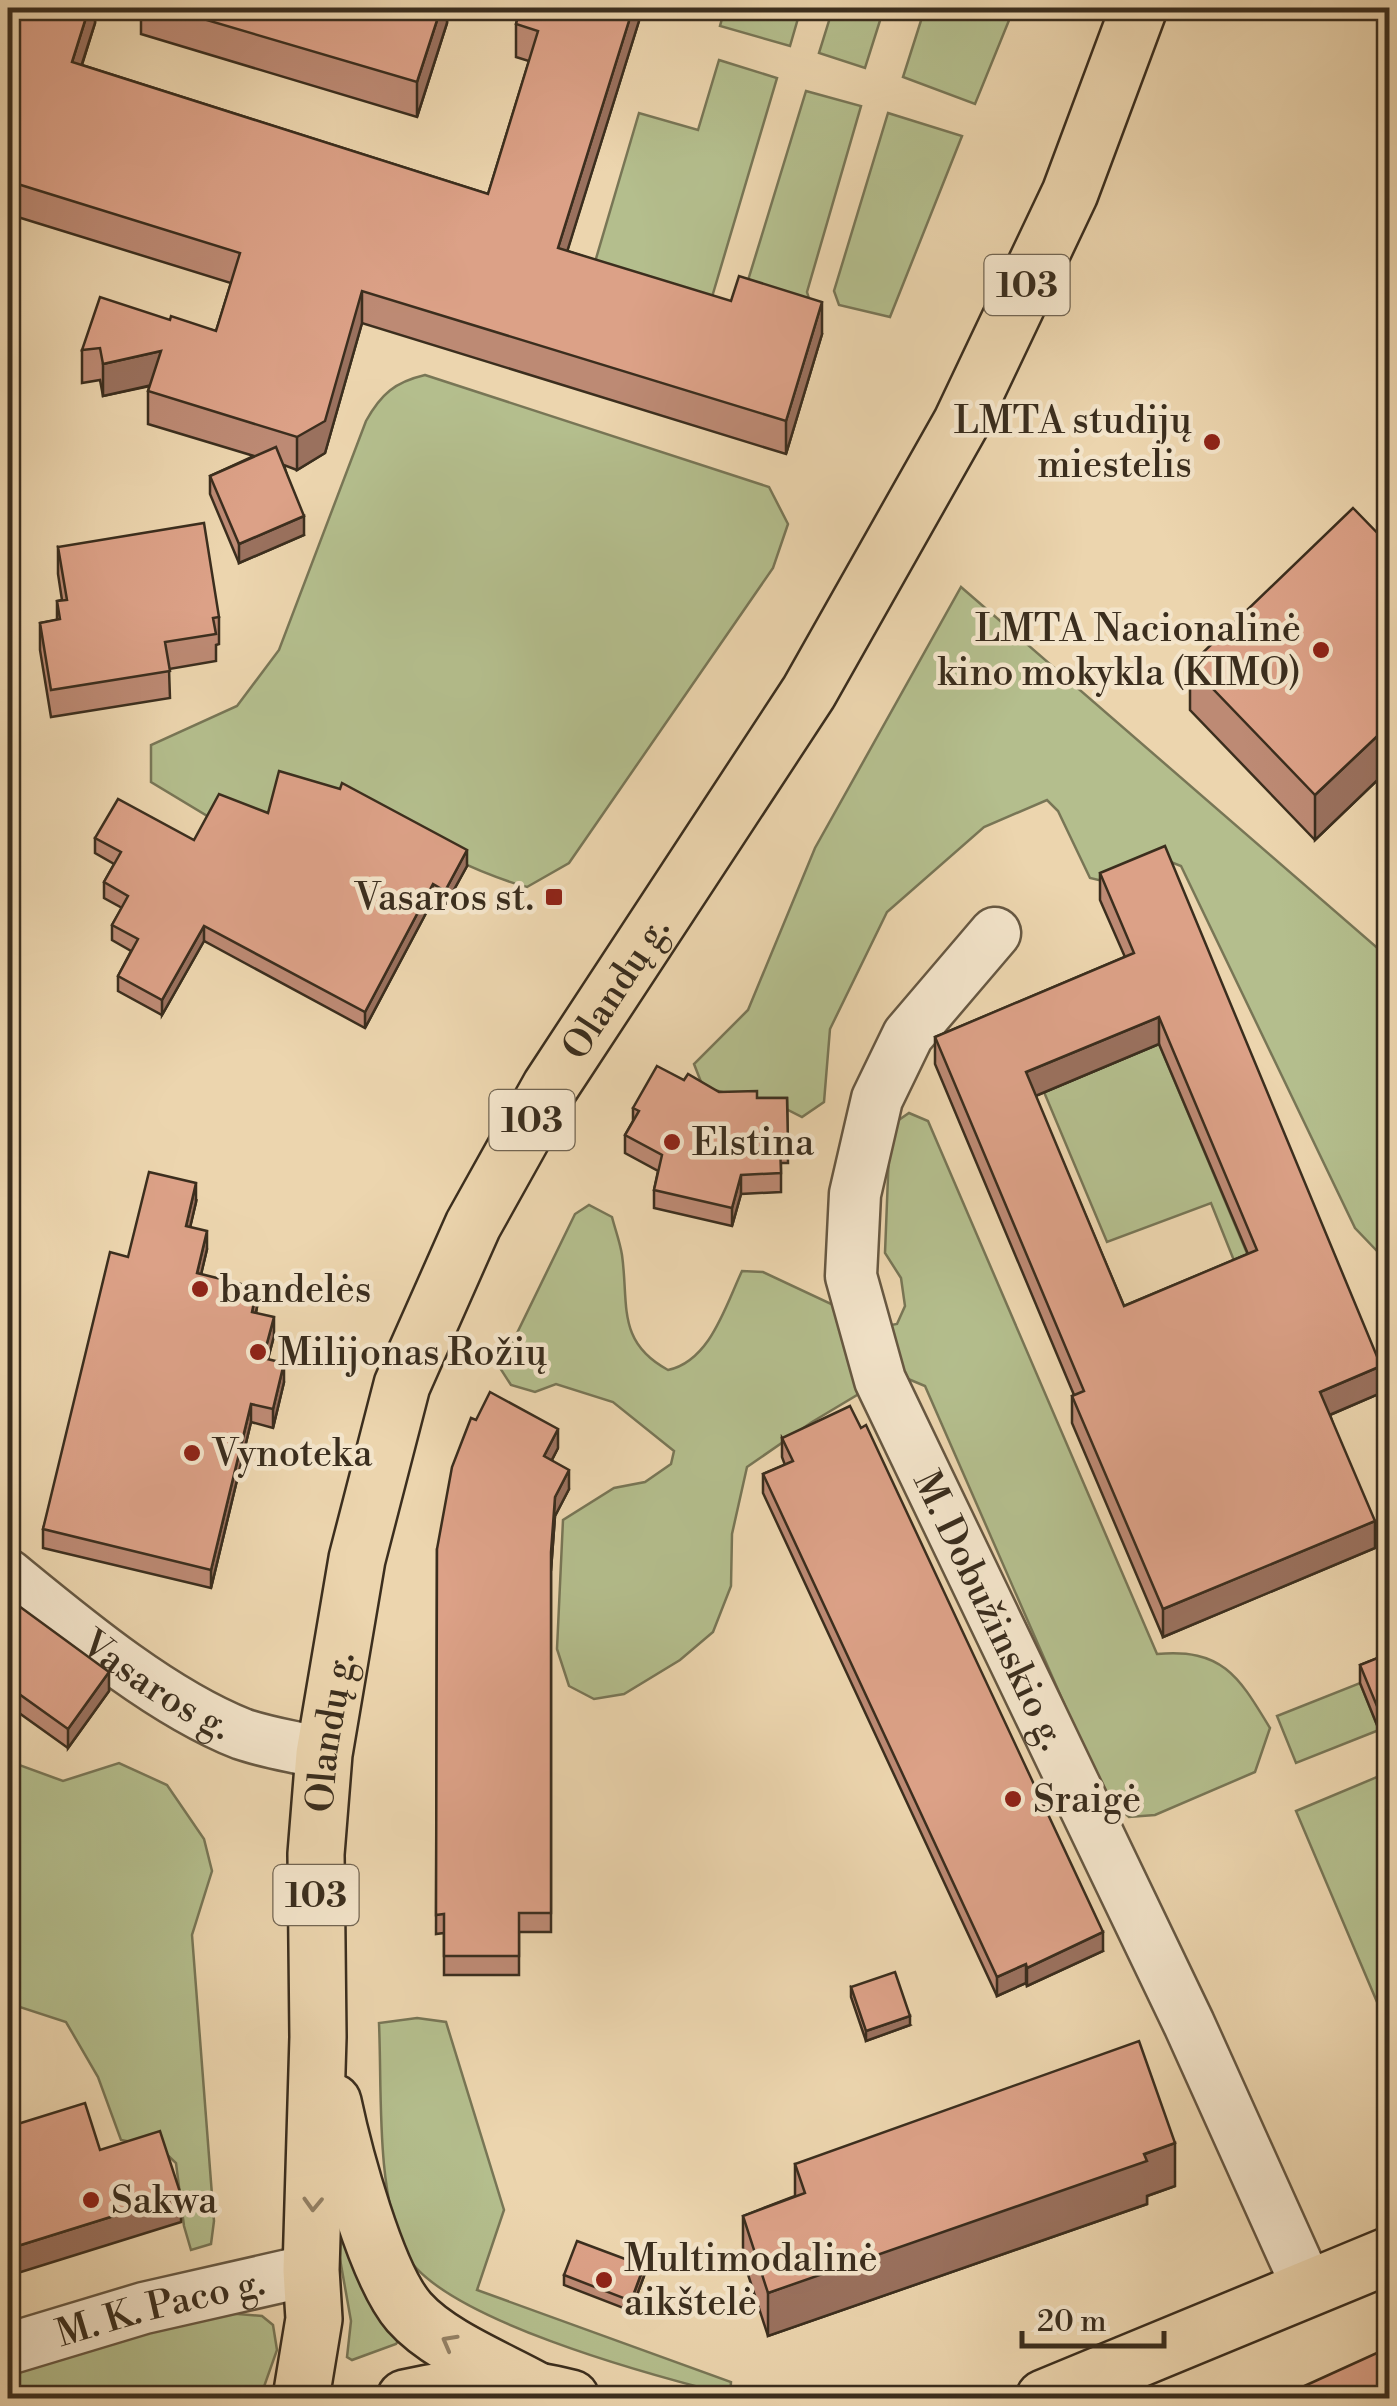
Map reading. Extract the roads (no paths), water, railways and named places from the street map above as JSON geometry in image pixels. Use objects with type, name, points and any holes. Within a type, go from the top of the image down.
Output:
[{"type":"main road","name":"Olandų g.","points":[[301,2398],[314,2319],[311,2270],[318,2037],[316,1854],[324,1754],[357,1559],[402,1385],[473,1225],[550,1087],[809,692],[961,423],[1070,193],[1139,8]]},
{"type":"main road","name":"Olandų g.","points":[[318,2037],[341,2140],[389,2283],[410,2313],[435,2334],[553,2394]]},
{"type":"main road","points":[[1044,2398],[1390,2254]]},
{"type":"main road","points":[[405,2398],[486,2385],[553,2394]]},
{"type":"street","name":"M. Dobužinskio g.","points":[[995,933],[908,1035],[877,1100],[855,1194],[851,1276],[880,1380],[1189,2024],[1308,2288]]},
{"type":"street","name":"Vasaros g.","points":[[8,1575],[50,1610],[179,1702],[244,1734],[324,1754]]},
{"type":"street","name":"M. K. Paco g.","points":[[8,2348],[144,2308],[311,2270]]},
{"type":"place","name":"LMTA studijų miestelis","points":[[1212,442]]},
{"type":"place","name":"LMTA Nacionalinė kino mokykla (KIMO)","points":[[1321,650]]},
{"type":"place","name":"Vasaros st.","points":[[554,897]]},
{"type":"place","name":"Elstina","points":[[672,1142]]},
{"type":"place","name":"bandelės","points":[[200,1289]]},
{"type":"place","name":"Milijonas Rožių","points":[[258,1352]]},
{"type":"place","name":"Vynoteka","points":[[192,1453]]},
{"type":"place","name":"Sraigė","points":[[1013,1799]]},
{"type":"place","name":"Sakwa","points":[[91,2200]]},
{"type":"place","name":"Multimodalinė aikštelė","points":[[604,2280]]}]
